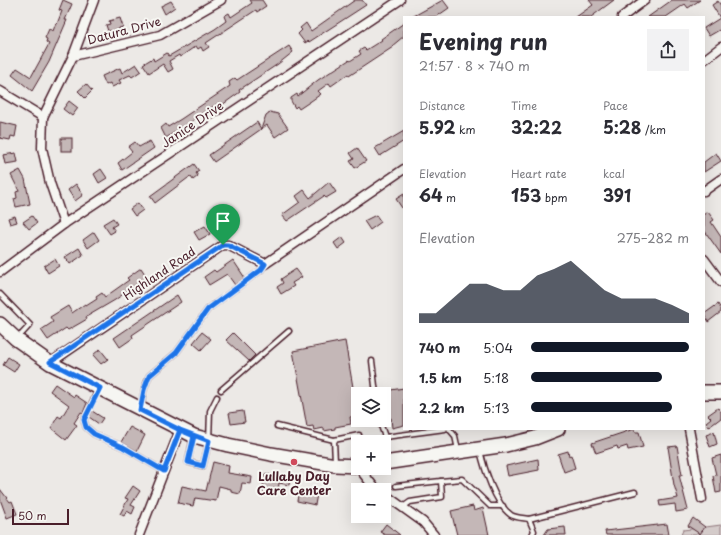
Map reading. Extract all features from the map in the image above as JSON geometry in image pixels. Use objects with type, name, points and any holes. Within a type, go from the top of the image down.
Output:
[{"type":"main road","points":[[0,324],[16,339],[50,362],[140,410],[194,436],[209,441],[335,465],[351,466]]},
{"type":"main road","points":[[705,392],[721,392]]},
{"type":"main road","points":[[391,462],[520,442],[543,432],[553,430]]},
{"type":"street","points":[[64,224],[50,183],[42,148],[43,117],[73,56],[94,0]]},
{"type":"street","name":"Datura Drive","points":[[73,56],[160,35],[221,0]]},
{"type":"street","name":"Janice Drive","points":[[0,272],[64,224],[400,0]]},
{"type":"street","points":[[623,16],[645,0]]},
{"type":"street","points":[[705,59],[721,47]]},
{"type":"street","points":[[0,91],[43,117]]},
{"type":"street","points":[[265,264],[403,170]]},
{"type":"street","points":[[705,190],[721,179]]},
{"type":"street","name":"Highland Road","points":[[50,362],[223,245],[228,245],[265,264]]},
{"type":"street","points":[[705,260],[721,282]]},
{"type":"street","points":[[139,535],[180,430]]},
{"type":"street","points":[[690,430],[702,499]]},
{"type":"street","points":[[364,475],[371,483]]},
{"type":"street","points":[[391,499],[423,522],[434,535]]},
{"type":"lane","points":[[140,410],[144,390],[149,376],[176,353],[208,309],[261,270],[265,264]]},
{"type":"lane","points":[[0,294],[30,325],[16,339]]},
{"type":"lane","points":[[221,390],[289,331]]},
{"type":"lane","points":[[372,361],[375,387]]},
{"type":"lane","points":[[100,388],[84,420],[86,427],[94,434],[123,447],[164,471]]},
{"type":"lane","points":[[194,436],[188,462],[203,466],[209,441],[210,411],[217,397]]},
{"type":"lane","points":[[277,426],[334,440],[351,437]]},
{"type":"lane","points":[[391,436],[438,430]]},
{"type":"lane","points":[[450,430],[455,436],[458,452]]},
{"type":"lane","points":[[334,440],[335,465]]},
{"type":"lane","points":[[479,449],[485,471],[503,506],[511,515],[529,519],[636,492]]},
{"type":"lane","points":[[396,486],[462,479],[490,506],[503,506]]},
{"type":"lane","points":[[403,507],[410,502],[442,497],[442,481]]},
{"type":"lane","points":[[529,519],[534,531],[532,535]]},
{"type":"shaded area","points":[[721,525],[721,535],[681,535],[683,530]]},
{"type":"building","points":[[63,0],[72,4],[65,20],[67,20],[49,62],[32,91],[12,75],[17,68],[31,77],[49,44],[46,42],[47,39],[45,38],[49,29],[53,31],[56,23],[57,24],[62,11],[59,10]]},
{"type":"building","points":[[250,0],[262,0],[266,6],[257,12],[256,10],[206,43],[209,47],[203,51],[201,47],[198,49],[196,46],[180,57],[179,55],[169,61],[173,69],[168,72],[163,64],[149,73],[143,64],[153,58],[154,61],[167,53],[169,56],[215,29],[226,21],[224,16],[229,13],[231,17],[252,3]]},
{"type":"building","points":[[355,0],[362,0],[366,5],[309,42],[308,41],[305,43],[298,34],[302,30],[300,28],[306,23],[311,31]]},
{"type":"building","points":[[443,0],[449,8],[437,16],[414,16]]},
{"type":"building","points":[[589,0],[614,0],[592,16],[577,16],[593,5]]},
{"type":"building","points":[[672,0],[700,0],[688,8],[685,4],[667,16],[649,16]]},
{"type":"building","points":[[171,1],[175,7],[165,14],[161,6]]},
{"type":"building","points":[[718,1],[721,6],[721,29],[709,36],[705,27],[720,18],[712,5]]},
{"type":"building","points":[[120,18],[123,27],[119,28],[119,30],[108,31],[106,25],[110,24],[109,21]]},
{"type":"building","points":[[403,24],[403,37],[392,46],[393,47],[349,76],[348,74],[331,86],[329,83],[318,91],[321,94],[299,109],[297,106],[295,108],[291,98],[297,94],[298,96],[318,80],[361,54],[359,51],[364,48],[366,50],[382,40],[381,39]]},
{"type":"building","points":[[289,46],[293,52],[278,64],[239,90],[240,92],[222,105],[221,102],[204,112],[182,129],[184,131],[178,135],[175,132],[166,138],[161,128],[166,124],[168,127],[181,119],[230,86],[229,82],[235,78],[237,80]]},
{"type":"building","points":[[136,64],[141,71],[132,77],[130,75],[119,80],[121,83],[112,87],[110,83],[106,85],[102,76],[120,68],[122,73]]},
{"type":"building","points":[[86,84],[92,91],[85,98],[78,91]]},
{"type":"building","points":[[69,101],[78,108],[72,116],[63,109]]},
{"type":"building","points":[[270,112],[278,114],[288,128],[275,137],[267,125],[214,162],[209,155],[257,122],[261,129],[266,115]]},
{"type":"building","points":[[0,122],[17,126],[15,137],[11,136],[10,140],[0,138]]},
{"type":"building","points":[[403,132],[403,142],[380,156],[375,148]]},
{"type":"building","points":[[61,138],[72,138],[72,151],[61,151]]},
{"type":"building","points":[[150,141],[154,148],[122,170],[118,163],[132,152],[128,147],[135,142],[139,147]]},
{"type":"building","points":[[357,148],[366,161],[355,168],[350,161],[354,159],[350,153]]},
{"type":"building","points":[[16,153],[18,162],[5,164],[3,155]]},
{"type":"building","points":[[716,153],[721,161],[705,171],[705,161]]},
{"type":"building","points":[[194,164],[199,171],[196,173],[198,176],[193,180],[191,177],[188,178],[155,203],[150,196]]},
{"type":"building","points":[[101,169],[107,178],[99,183],[94,174]]},
{"type":"building","points":[[20,170],[25,179],[30,204],[16,207],[14,199],[17,198],[16,192],[19,191],[11,175]]},
{"type":"building","points":[[329,182],[336,192],[326,198],[324,196],[287,221],[282,215],[300,202],[296,196],[304,190],[310,198]]},
{"type":"building","points":[[76,184],[83,195],[75,201],[68,190]]},
{"type":"building","points":[[403,195],[403,210],[396,199]]},
{"type":"building","points":[[138,203],[143,210],[135,216],[130,209]]},
{"type":"building","points":[[708,212],[714,220],[711,222],[721,237],[721,254],[705,231],[705,214]]},
{"type":"building","points":[[376,215],[381,222],[370,230],[364,221]]},
{"type":"building","points":[[15,216],[17,222],[10,224],[8,218]]},
{"type":"building","points":[[32,216],[37,223],[29,229],[23,222]]},
{"type":"building","points":[[113,218],[117,224],[112,227],[115,231],[110,234],[103,224]]},
{"type":"building","points":[[205,226],[210,234],[199,240],[194,232]]},
{"type":"building","points":[[94,232],[99,240],[88,248],[83,240]]},
{"type":"building","points":[[342,237],[346,243],[338,249],[334,243]]},
{"type":"building","points":[[79,248],[83,255],[70,264],[65,257]]},
{"type":"building","points":[[55,259],[59,266],[48,273],[44,266]]},
{"type":"building","points":[[233,260],[245,278],[235,285],[227,274],[209,285],[204,277],[214,270],[216,272]]},
{"type":"building","points":[[141,268],[147,277],[115,300],[86,317],[87,319],[68,330],[66,328],[48,340],[41,330],[53,322],[50,317],[68,306],[72,313],[85,304],[86,306],[97,299],[96,297],[102,293],[105,297],[129,280],[127,278]]},
{"type":"building","points":[[296,269],[302,277],[292,283],[294,286],[281,294],[277,287],[283,283],[281,279]]},
{"type":"building","points":[[177,295],[181,302],[132,335],[133,338],[120,347],[114,338]]},
{"type":"building","points":[[718,304],[721,309],[721,312],[708,322],[705,313]]},
{"type":"building","points":[[202,332],[211,339],[201,350],[193,343]]},
{"type":"building","points":[[233,333],[255,355],[249,361],[226,340]]},
{"type":"building","points":[[345,341],[353,387],[351,387],[351,424],[324,431],[324,428],[314,430],[313,426],[307,427],[293,351]]},
{"type":"building","points":[[100,349],[108,359],[101,364],[93,355]]},
{"type":"building","points":[[8,357],[19,364],[14,372],[3,365]]},
{"type":"building","points":[[55,384],[74,397],[75,395],[87,403],[83,413],[81,412],[74,423],[77,425],[66,440],[51,428],[58,416],[61,418],[69,405],[50,391]]},
{"type":"building","points":[[403,388],[403,425],[392,428],[391,390]]},
{"type":"building","points":[[718,408],[721,412],[721,418],[709,427],[706,422],[711,418],[708,415]]},
{"type":"building","points":[[92,411],[103,418],[99,424],[89,417]]},
{"type":"building","points":[[243,411],[245,422],[231,424],[229,413]]},
{"type":"building","points":[[130,427],[145,435],[137,451],[121,442]]},
{"type":"building","points":[[634,430],[635,432],[639,432],[643,447],[628,450],[627,446],[618,449],[617,446],[596,453],[592,443]]},
{"type":"building","points":[[714,432],[717,444],[710,447],[706,435]]},
{"type":"building","points":[[677,446],[682,475],[679,475],[688,510],[676,512],[675,504],[660,506],[659,501],[678,498],[674,485],[668,447]]},
{"type":"building","points":[[568,451],[569,456],[571,455],[575,468],[564,472],[558,454]]},
{"type":"building","points":[[721,455],[721,492],[716,493],[713,476],[716,475],[712,458]]},
{"type":"building","points":[[538,459],[539,470],[508,476],[506,466]]},
{"type":"building","points":[[213,462],[229,466],[228,473],[252,477],[251,484],[242,483],[240,494],[231,492],[231,489],[219,486],[216,501],[195,498],[193,506],[178,503],[182,486],[206,491]]},
{"type":"building","points":[[265,474],[290,478],[289,485],[279,483],[278,491],[262,491]]},
{"type":"building","points":[[133,486],[140,491],[131,505],[135,507],[132,514],[127,511],[124,516],[120,514],[128,499],[125,498]]},
{"type":"building","points":[[0,489],[10,502],[12,501],[17,514],[7,518],[0,499]]},
{"type":"building","points":[[299,490],[317,494],[315,505],[297,501]]},
{"type":"building","points":[[473,506],[474,511],[483,508],[489,535],[457,535],[451,511]]},
{"type":"building","points":[[693,518],[705,527],[700,534],[688,526]]},
{"type":"building","points":[[386,524],[400,535],[385,535],[380,532]]},
{"type":"building","points":[[667,524],[669,535],[606,535],[605,531]]},
{"type":"building","points":[[565,527],[566,535],[544,535],[548,529]]},
{"type":"place","name":"Lullaby Day Care Center","points":[[294,462]]},
{"type":"route","points":[[223,245],[50,362],[100,388],[88,408],[84,420],[86,427],[94,434],[123,447],[164,471],[180,430],[194,436],[188,462],[203,466],[209,441],[180,430],[140,410],[144,390],[149,376],[176,353],[186,341],[199,319],[208,309],[261,270],[265,264],[228,245],[223,245]]}]
